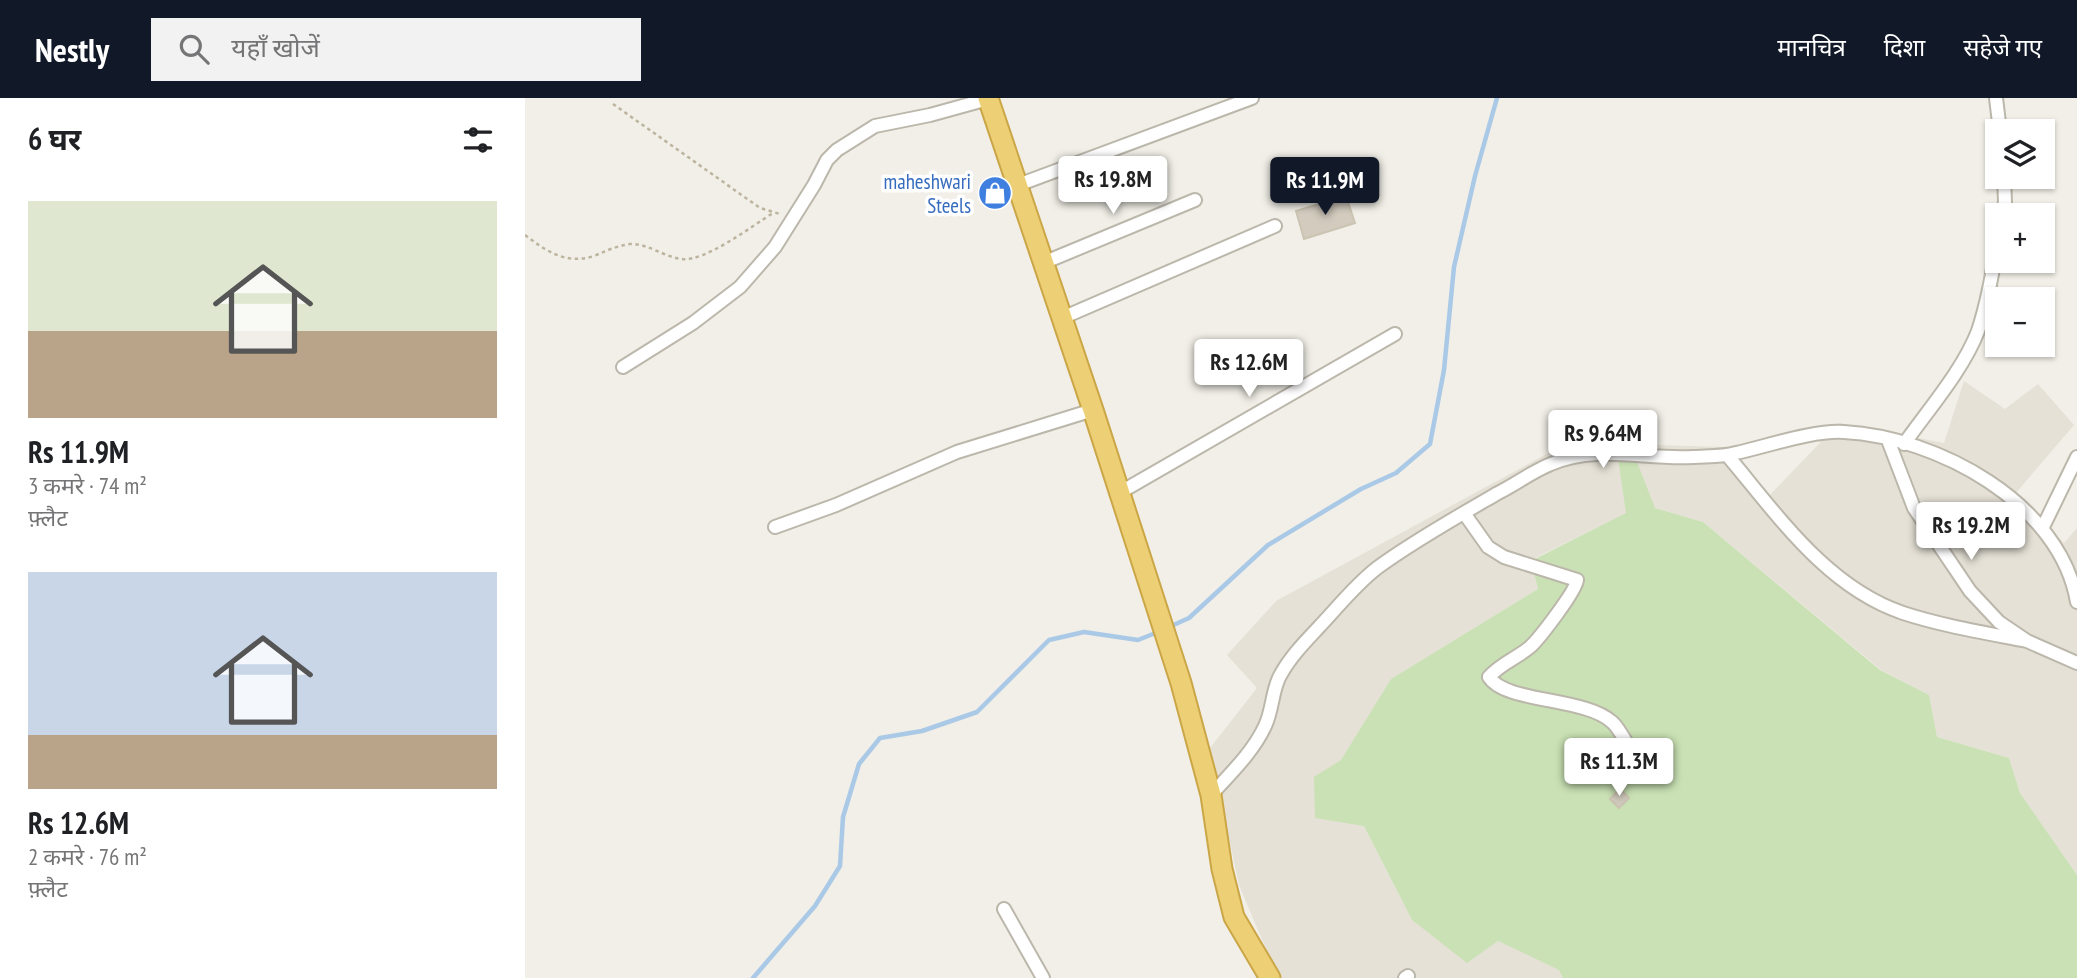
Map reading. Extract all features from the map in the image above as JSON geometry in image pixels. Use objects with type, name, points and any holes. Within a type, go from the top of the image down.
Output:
[{"type":"highway","points":[[988,99],[1093,410],[1181,683],[1211,795],[1222,869],[1234,917],[1270,978]]},
{"type":"street","points":[[1018,185],[1252,98]]},
{"type":"street","points":[[1996,98],[1999,119]]},
{"type":"street","points":[[623,367],[693,323],[740,287],[775,247],[827,160],[837,150],[875,127],[930,116],[988,99]]},
{"type":"street","points":[[1043,263],[1195,200]]},
{"type":"street","points":[[1062,318],[1275,226]]},
{"type":"street","points":[[1904,444],[1960,363],[1977,332],[1992,273]]},
{"type":"street","points":[[1119,493],[1395,334]]},
{"type":"street","points":[[775,527],[836,505],[957,452],[1093,410]]},
{"type":"street","points":[[1211,795],[1251,749],[1266,726],[1278,677],[1293,655],[1376,568],[1464,513],[1552,463],[1581,455],[1616,452],[1682,458],[1727,455],[1791,439],[1843,432],[1904,444],[1930,452],[1980,474],[2019,505],[2042,529],[2066,562],[2077,601]]},
{"type":"street","points":[[1888,440],[1914,508],[1963,581],[1999,622],[2027,641],[2077,663]]},
{"type":"street","points":[[2042,529],[2077,458],[2077,451]]},
{"type":"street","points":[[1727,455],[1805,546],[1849,584],[1900,612],[1938,623],[2027,641]]},
{"type":"street","points":[[1464,513],[1488,547],[1504,557],[1577,580],[1571,593],[1530,647],[1489,677],[1492,681],[1517,692],[1592,710],[1613,722],[1625,740]]},
{"type":"street","points":[[1004,909],[1044,978]]},
{"type":"path","points":[[613,104],[761,208],[782,215],[800,206]]},
{"type":"path","points":[[525,235],[558,257],[573,260],[594,256],[612,247],[635,244],[684,260],[702,256],[773,213]]},
{"type":"shaded area","points":[[1964,381],[2005,409],[2038,384],[2074,425],[2015,494],[2064,543],[2077,528],[2077,875],[2020,793],[2009,758],[1937,737],[1929,695],[1881,670],[1703,522],[1655,508],[1618,458],[1627,513],[1531,560],[1538,589],[1391,679],[1341,761],[1364,826],[1412,920],[1467,962],[1498,941],[1560,970],[1563,978],[1282,978],[1274,968],[1239,885],[1210,748],[1257,688],[1227,655],[1276,601],[1576,438],[1620,444],[1723,447],[1768,497],[1839,423],[1944,443]]},
{"type":"green space","points":[[1635,457],[1655,508],[1703,522],[1880,670],[1929,695],[1937,737],[2009,758],[2020,793],[2077,875],[2077,978],[1563,978],[1559,970],[1498,941],[1467,963],[1412,920],[1364,826],[1315,818],[1314,777],[1341,760],[1391,679],[1538,589],[1531,561],[1626,513],[1618,458]]},
{"type":"building","points":[[1346,196],[1355,223],[1304,239],[1296,211]]},
{"type":"building","points":[[1620,789],[1629,798],[1619,808],[1610,799]]},
{"type":"waterway","points":[[1169,627],[1189,618],[1268,545],[1361,489],[1396,473],[1430,444],[1444,370],[1454,267],[1497,98]]},
{"type":"waterway","points":[[753,978],[815,906],[840,866],[843,817],[859,764],[880,738],[922,731],[977,712],[1049,640],[1084,632],[1138,640],[1158,632]]},
{"type":"place","name":"maheshwari Steels","points":[[995,193]]}]
